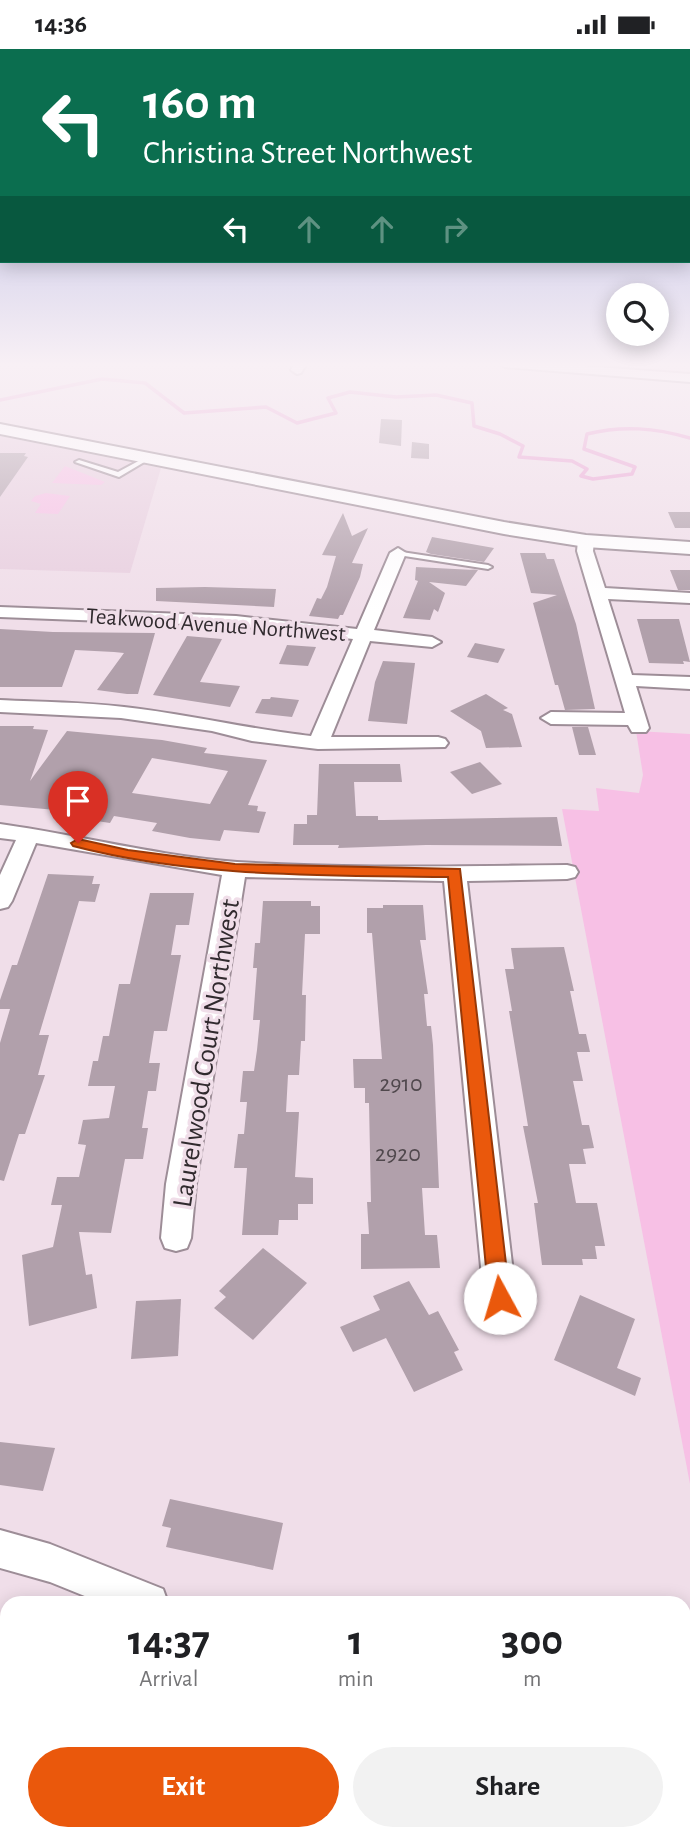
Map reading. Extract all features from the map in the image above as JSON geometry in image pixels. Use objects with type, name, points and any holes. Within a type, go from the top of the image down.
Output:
[{"type":"street","points":[[90,447],[435,516],[586,541],[690,548]]},
{"type":"street","points":[[551,719],[638,723],[585,551],[586,541]]},
{"type":"street","points":[[318,743],[398,553]]},
{"type":"street","points":[[598,593],[690,598]]},
{"type":"street","name":"Teakwood Avenue Northwest","points":[[0,612],[236,621],[432,642]]},
{"type":"street","points":[[625,680],[690,683]]},
{"type":"street","points":[[0,706],[121,712],[212,725],[253,735],[318,743],[438,743]]},
{"type":"street","points":[[0,831],[128,855],[235,869],[567,872]]},
{"type":"street","points":[[0,901],[29,835]]},
{"type":"street","name":"Laurelwood Court Northwest","points":[[176,1238],[181,1184],[235,869]]},
{"type":"street","points":[[455,873],[500,1298]]},
{"type":"street","points":[[0,1549],[50,1563],[132,1596]]},
{"type":"lane","points":[[79,462],[119,475],[148,458]]},
{"type":"lane","points":[[398,553],[488,567]]},
{"type":"shaded area","points":[[0,447],[53,447],[161,468],[130,573],[0,569]]},
{"type":"shaded area","points":[[65,466],[105,482],[101,485],[52,483]]},
{"type":"shaded area","points":[[46,493],[70,496],[58,514],[35,513],[41,504],[31,501],[35,496]]},
{"type":"shaded area","points":[[636,731],[690,734],[690,1484],[562,809],[599,811],[596,788],[639,793],[643,775]]},
{"type":"building","points":[[412,447],[429,447],[429,459],[411,458]]},
{"type":"building","points":[[0,453],[26,453],[24,456],[28,457],[0,497]]},
{"type":"building","points":[[668,512],[690,512],[690,528],[675,528]]},
{"type":"building","points":[[343,513],[352,536],[368,528],[352,563],[363,564],[360,577],[343,615],[338,619],[309,616],[317,598],[321,599],[327,587],[336,556],[322,555]]},
{"type":"building","points":[[432,537],[494,548],[484,562],[431,554],[426,552]]},
{"type":"building","points":[[520,553],[545,553],[547,559],[554,559],[576,624],[595,709],[565,710],[558,685],[555,685],[533,603],[557,595],[531,593]]},
{"type":"building","points":[[416,567],[478,570],[466,586],[429,582],[445,593],[438,612],[434,609],[430,620],[403,618],[418,581],[415,580]]},
{"type":"building","points":[[670,570],[690,570],[690,590],[678,590]]},
{"type":"building","points":[[156,588],[276,589],[274,607],[156,601]]},
{"type":"building","points":[[637,619],[679,619],[690,662],[649,663]]},
{"type":"building","points":[[0,629],[155,633],[138,694],[127,694],[97,690],[124,653],[114,652],[75,650],[62,687],[0,687]]},
{"type":"building","points":[[187,636],[222,639],[200,682],[240,686],[230,707],[153,695]]},
{"type":"building","points":[[475,643],[505,649],[498,663],[467,657]]},
{"type":"building","points":[[287,645],[316,647],[308,666],[279,664]]},
{"type":"building","points":[[383,661],[415,663],[407,724],[368,721],[375,682]]},
{"type":"building","points":[[486,694],[508,708],[503,710],[512,714],[522,747],[486,748],[481,731],[450,711]]},
{"type":"building","points":[[271,697],[299,700],[292,717],[255,713],[262,699]]},
{"type":"building","points":[[0,726],[34,726],[33,729],[48,730],[30,781],[67,731],[162,740],[207,748],[204,753],[267,760],[248,805],[258,806],[257,811],[266,812],[259,833],[224,830],[220,841],[152,831],[157,823],[114,816],[110,823],[64,816],[67,811],[0,805]],"holes":[[[152,758],[228,771],[210,804],[132,793]]]},
{"type":"building","points":[[572,727],[588,727],[596,755],[579,755]]},
{"type":"building","points":[[480,762],[502,784],[472,794],[450,772]]},
{"type":"building","points":[[319,764],[400,764],[402,782],[354,782],[356,816],[378,816],[378,820],[557,817],[562,846],[426,845],[338,848],[339,845],[293,845],[294,824],[307,824],[307,815],[317,815]]},
{"type":"building","points":[[48,874],[94,876],[92,884],[100,884],[95,902],[79,901],[39,1035],[49,1035],[38,1075],[45,1075],[25,1134],[19,1134],[4,1181],[0,1180],[0,1043],[10,1009],[0,1009],[0,1000],[12,965],[17,965]]},
{"type":"building","points":[[150,893],[194,893],[189,925],[176,925],[171,955],[181,955],[167,1031],[154,1031],[149,1063],[160,1063],[156,1091],[148,1091],[142,1128],[148,1128],[143,1159],[125,1159],[111,1233],[79,1232],[86,1275],[92,1274],[97,1308],[29,1326],[22,1255],[53,1247],[62,1205],[51,1205],[57,1177],[79,1177],[86,1145],[78,1144],[83,1120],[109,1118],[115,1086],[88,1086],[93,1061],[98,1061],[103,1036],[109,1036],[119,984],[130,984]]},
{"type":"building","points":[[263,901],[311,901],[311,906],[320,906],[320,934],[305,934],[302,995],[306,995],[305,1041],[301,1041],[299,1075],[288,1075],[286,1112],[299,1112],[295,1177],[313,1178],[313,1204],[298,1204],[298,1220],[279,1220],[278,1235],[242,1235],[247,1168],[234,1168],[238,1134],[244,1134],[247,1102],[240,1102],[243,1071],[254,1071],[257,1050],[260,1020],[253,1020],[257,968],[253,968],[255,943],[260,943]]},
{"type":"building","points":[[383,905],[423,905],[426,940],[420,940],[428,994],[424,994],[427,1026],[431,1026],[433,1045],[439,1188],[422,1188],[425,1235],[437,1235],[440,1268],[361,1269],[361,1234],[369,1234],[367,1202],[371,1202],[369,1103],[365,1103],[365,1088],[354,1088],[353,1059],[382,1059],[372,933],[367,933],[367,908],[383,908]]},
{"type":"building","points":[[564,947],[574,991],[570,991],[579,1034],[586,1034],[590,1052],[577,1052],[583,1081],[573,1081],[582,1125],[589,1125],[594,1148],[583,1149],[586,1164],[569,1164],[576,1203],[597,1203],[605,1246],[595,1246],[597,1259],[582,1259],[583,1265],[542,1265],[534,1203],[538,1203],[523,1126],[528,1126],[509,1011],[512,1011],[505,969],[514,969],[511,948]]},
{"type":"building","points":[[263,1248],[307,1283],[253,1340],[214,1308],[226,1297],[219,1291]]},
{"type":"building","points":[[409,1281],[429,1315],[438,1311],[459,1350],[454,1352],[463,1370],[414,1392],[386,1338],[353,1352],[340,1327],[380,1310],[373,1296]]},
{"type":"building","points":[[580,1295],[635,1319],[617,1368],[641,1378],[635,1396],[554,1360]]},
{"type":"building","points":[[181,1299],[178,1356],[131,1359],[136,1301]]},
{"type":"building","points":[[0,1442],[55,1448],[43,1491],[0,1485]]},
{"type":"building","points":[[170,1499],[283,1523],[273,1570],[166,1547],[171,1528],[162,1526]]},
{"type":"waterway","points":[[523,447],[519,457],[572,461],[587,469],[581,476],[593,479],[632,474],[635,467],[584,449],[584,447]]},
{"type":"route","points":[[78,843],[128,855],[235,869],[455,873],[500,1298]]}]
